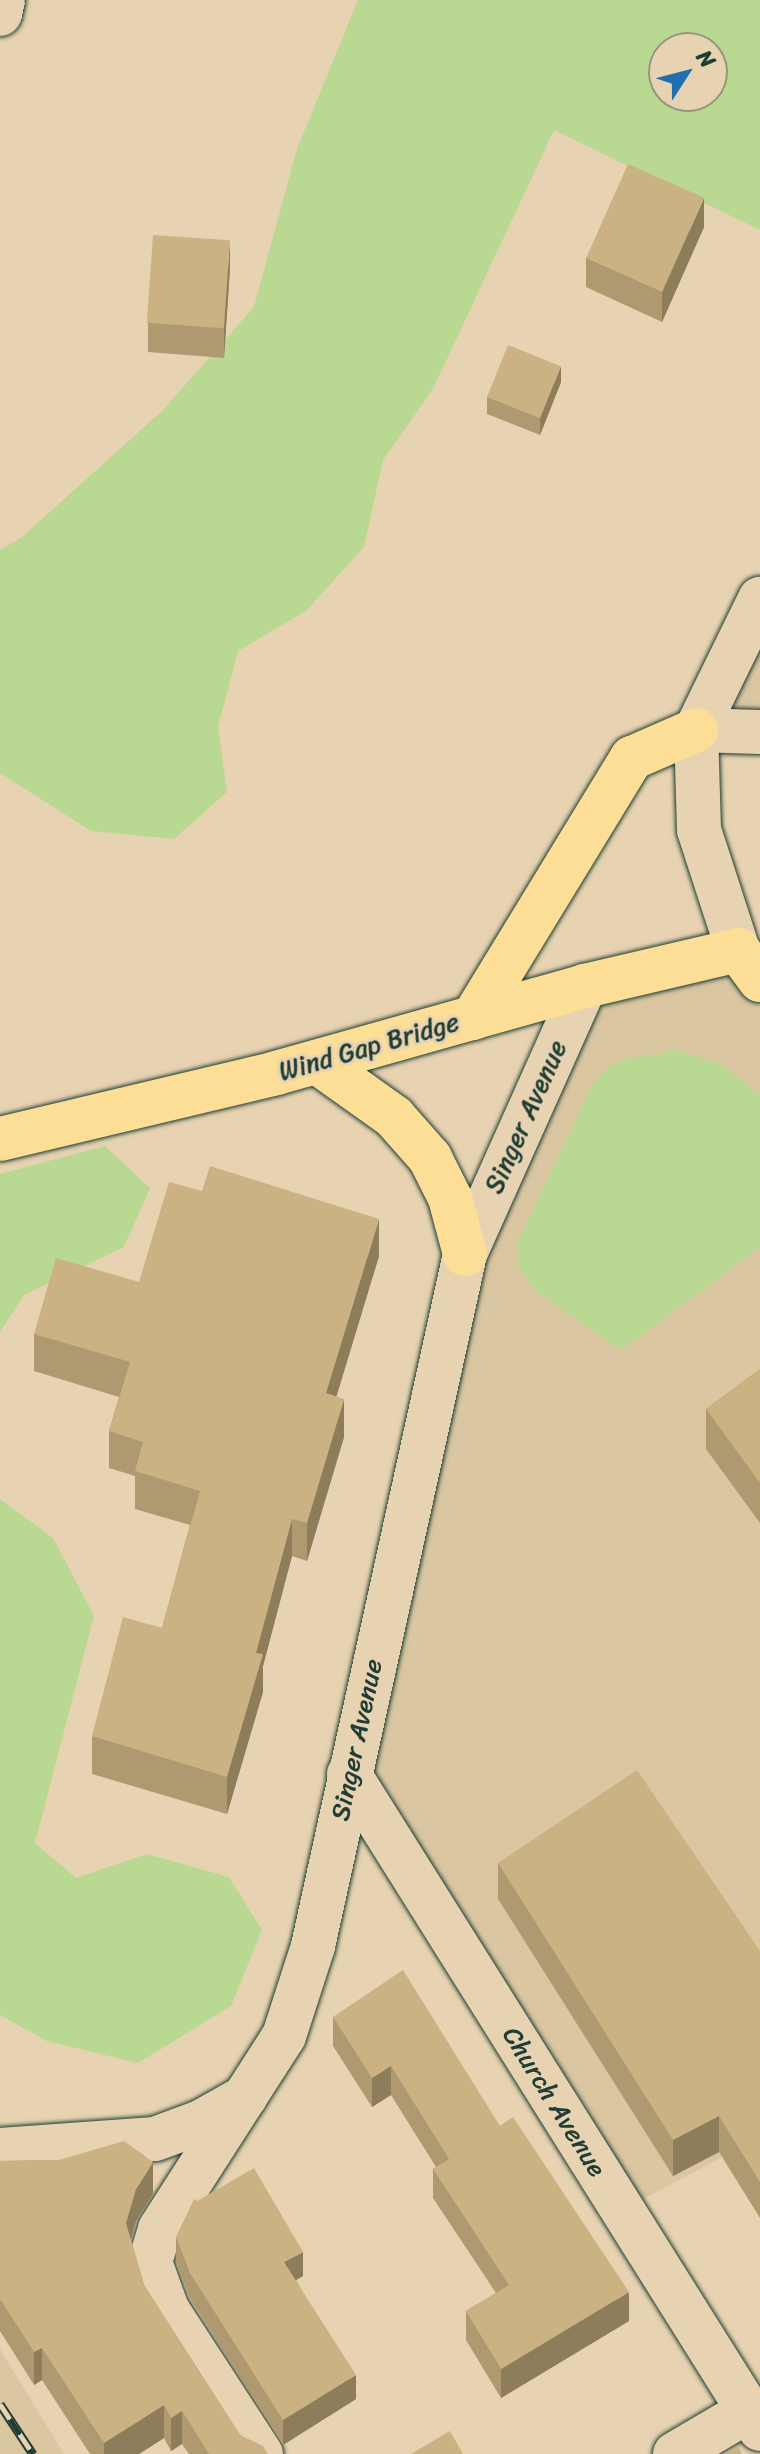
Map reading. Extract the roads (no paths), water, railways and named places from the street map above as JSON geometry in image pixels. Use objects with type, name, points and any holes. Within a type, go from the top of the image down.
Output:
[{"type":"main road","points":[[473,1018],[632,758],[696,730]]},
{"type":"main road","name":"Wind Gap Bridge","points":[[0,1139],[276,1073],[585,986],[749,965]]},
{"type":"main road","points":[[317,1062],[394,1117],[430,1158],[450,1198],[465,1254]]},
{"type":"street","points":[[0,14],[3,0]]},
{"type":"street","points":[[749,965],[699,830],[696,730],[760,599]]},
{"type":"street","points":[[696,730],[760,732]]},
{"type":"street","name":"Singer Avenue","points":[[261,2454],[167,2309],[150,2262],[160,2229],[250,2094],[284,2036],[313,1946],[465,1254],[585,986]]},
{"type":"street","name":"Church Avenue","points":[[349,1774],[754,2420]]},
{"type":"street","points":[[0,2150],[155,2139],[201,2122],[250,2094]]},
{"type":"street","points":[[675,2454],[754,2420]]},
{"type":"railway","points":[[0,2404],[33,2454]]}]
